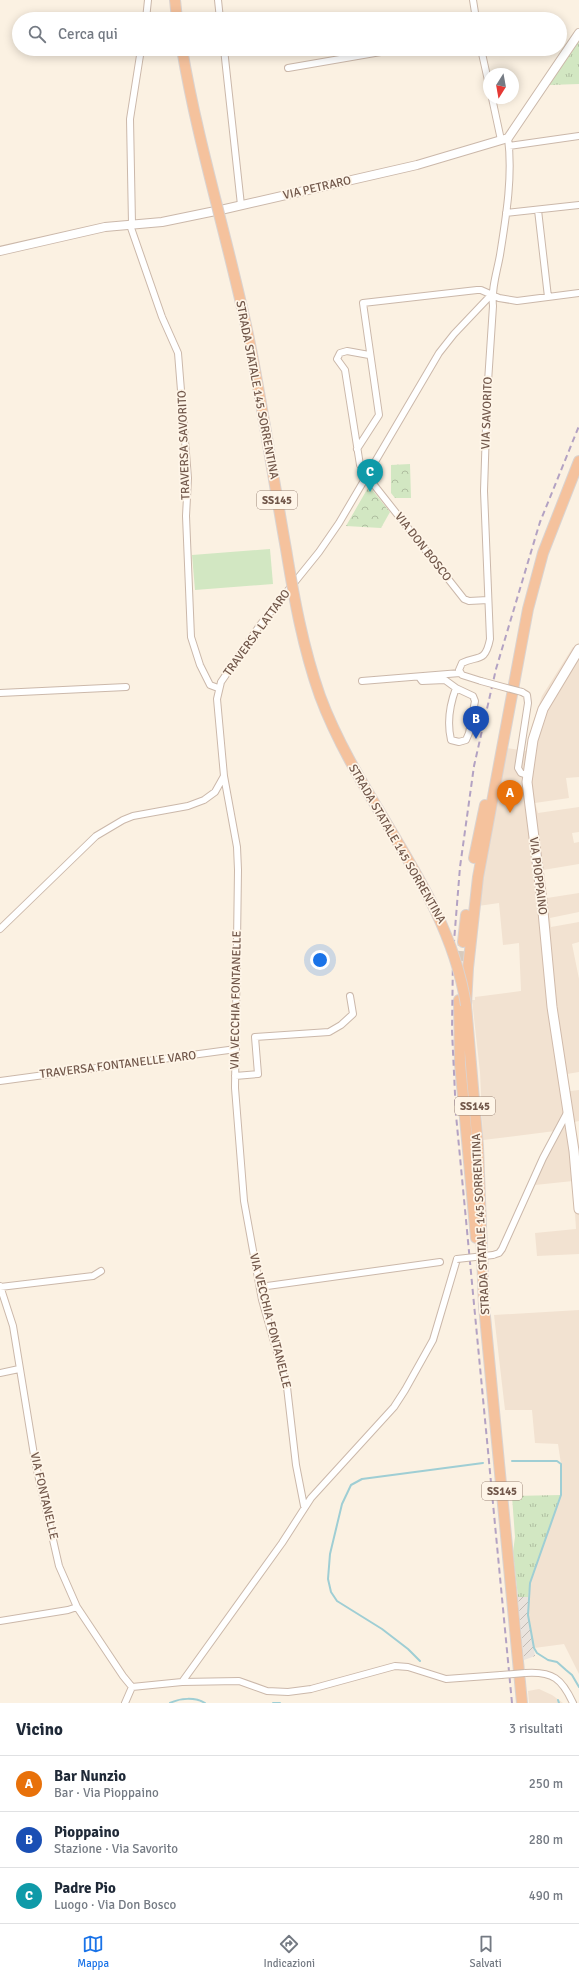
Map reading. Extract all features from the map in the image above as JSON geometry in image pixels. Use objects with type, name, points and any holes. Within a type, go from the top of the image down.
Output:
[{"type":"highway","points":[[175,0],[176,12]]},
{"type":"highway","name":"STRADA STATALE 145 SORRENTINA","points":[[183,56],[196,120],[250,346],[292,587],[309,663],[333,729],[443,924],[459,969],[472,1065],[481,1207],[483,1279],[522,1703]]},
{"type":"highway","points":[[483,1279],[476,1241],[459,1047],[474,908],[500,755],[522,638],[536,576],[550,534],[579,461]]},
{"type":"highway","points":[[463,942],[480,823],[500,755]]},
{"type":"main road","name":"VIA PIOPPAINO","points":[[579,649],[544,709],[533,740],[527,775],[529,803],[542,901],[552,1007],[567,1113],[576,1151],[579,1209]]},
{"type":"street","points":[[147,12],[148,0]]},
{"type":"street","points":[[218,0],[219,12]]},
{"type":"street","points":[[473,0],[475,12]]},
{"type":"street","points":[[567,51],[579,33]]},
{"type":"street","name":"TRAVERSA SAVORITO","points":[[140,56],[130,119],[131,225],[162,317],[178,352],[188,478],[186,516],[191,637],[200,665],[210,685],[218,688]]},
{"type":"street","points":[[225,56],[241,205]]},
{"type":"street","points":[[288,68],[357,56]]},
{"type":"street","points":[[483,56],[485,68]]},
{"type":"street","points":[[506,141],[563,56]]},
{"type":"street","name":"VIA SAVORITO","points":[[460,673],[462,663],[480,658],[487,649],[490,633],[484,491],[487,397],[493,306],[491,296],[496,280],[506,214],[506,141],[494,104]]},
{"type":"street","points":[[506,141],[579,136]]},
{"type":"street","name":"VIA PETRARO","points":[[0,251],[105,227],[162,222],[241,205],[417,165],[506,141]]},
{"type":"street","points":[[506,214],[579,205]]},
{"type":"street","points":[[538,210],[548,297]]},
{"type":"street","points":[[357,449],[379,415],[369,355],[363,303],[477,290],[485,292],[491,296],[517,301],[579,293]]},
{"type":"street","name":"TRAVERSA LATTARO","points":[[224,776],[217,699],[218,688],[260,625],[319,552],[339,524],[439,353],[454,334],[491,296]]},
{"type":"street","name":"VIA DON BOSCO","points":[[369,355],[345,351],[340,353],[338,357],[338,362],[345,370],[360,464],[464,599],[469,601],[488,600]]},
{"type":"street","points":[[362,682],[460,673],[466,677],[522,692],[527,695],[528,703],[518,768],[521,773],[527,775]]},
{"type":"street","points":[[418,676],[422,681],[445,680],[456,688],[473,696],[475,701],[469,733],[466,740],[459,742],[451,740],[449,733],[449,720],[456,688]]},
{"type":"street","points":[[0,692],[126,688]]},
{"type":"street","points":[[0,929],[96,836],[122,820],[133,816],[175,809],[204,800],[215,792],[224,776]]},
{"type":"street","name":"VIA VECCHIA FONTANELLE","points":[[224,776],[237,847],[238,870],[235,1076],[244,1201],[260,1287],[287,1387],[296,1464],[304,1506]]},
{"type":"street","points":[[235,1076],[258,1074],[255,1037],[332,1031],[352,1014],[350,996]]},
{"type":"street","name":"TRAVERSA FONTANELLE VARO","points":[[0,1081],[236,1050]]},
{"type":"street","points":[[182,1682],[282,1543],[304,1506],[339,1465],[394,1407],[433,1340],[457,1259],[493,1255],[502,1249],[543,1158],[567,1113]]},
{"type":"street","points":[[260,1287],[440,1262]]},
{"type":"street","points":[[0,1287],[93,1276],[101,1272]]},
{"type":"street","name":"VIA FONTANELLE","points":[[0,1287],[12,1326],[35,1461],[59,1566],[77,1607],[132,1687]]},
{"type":"street","points":[[0,1373],[19,1369]]},
{"type":"street","points":[[0,1621],[68,1610],[77,1607]]},
{"type":"street","points":[[125,1703],[132,1687],[182,1682],[239,1681],[278,1693],[311,1689],[395,1666],[408,1667],[446,1679],[542,1673],[554,1677],[564,1686],[574,1703]]},
{"type":"shaded area","points":[[573,647],[579,650],[579,777],[566,778],[569,798],[535,803],[538,813],[579,807],[579,832],[572,833],[574,843],[579,842],[579,864],[543,870],[547,898],[579,893],[579,912],[550,918],[551,927],[579,922],[579,942],[572,944],[579,979],[579,1072],[567,1074],[570,1091],[579,1090],[579,1121],[574,1122],[579,1148],[579,1254],[537,1256],[535,1233],[576,1229],[573,1181],[535,1185],[547,1155],[560,1133],[555,1131],[483,1140],[480,1072],[472,1000],[475,1000],[475,997],[521,991],[519,943],[503,945],[499,903],[478,906],[482,879],[507,748],[527,751],[532,725],[542,696]]},
{"type":"shaded area","points":[[579,1310],[579,1674],[564,1644],[534,1648],[528,1615],[530,1583],[561,1495],[561,1464],[558,1444],[535,1443],[532,1410],[505,1410],[494,1315]]},
{"type":"shaded area","points":[[518,1597],[528,1597],[528,1615],[535,1656],[524,1660]]},
{"type":"shaded area","points":[[539,1689],[552,1695],[563,1703],[529,1703],[528,1691]]},
{"type":"green space","points":[[579,40],[579,84],[549,85]]},
{"type":"green space","points":[[410,464],[411,498],[395,498],[391,493],[391,465]]},
{"type":"green space","points":[[369,486],[390,512],[381,528],[346,526]]},
{"type":"green space","points":[[270,549],[273,584],[195,590],[192,555]]},
{"type":"green space","points":[[561,1495],[530,1583],[528,1597],[518,1597],[513,1552],[515,1537],[512,1496]]},
{"type":"waterway","points":[[512,1461],[557,1461],[561,1464],[561,1495],[530,1583],[528,1615],[534,1648],[537,1653],[548,1660],[557,1662],[572,1675],[579,1687]]},
{"type":"waterway","points":[[420,1661],[408,1649],[382,1629],[337,1601],[331,1592],[328,1579],[330,1554],[342,1504],[351,1485],[362,1479],[483,1463]]},
{"type":"waterway","points":[[170,1703],[188,1699],[205,1703]]},
{"type":"waterway","points":[[273,1703],[280,1703]]},
{"type":"tunnel","points":[[460,976],[463,942]]},
{"type":"railway","points":[[512,1703],[456,1115],[452,1031],[453,954],[460,867],[474,766],[496,669],[540,522],[579,426]]},
{"type":"place","name":"Padre Pio","points":[[370,492]]},
{"type":"place","name":"Pioppaino","points":[[476,739]]},
{"type":"place","name":"Bar Nunzio","points":[[510,813]]}]
